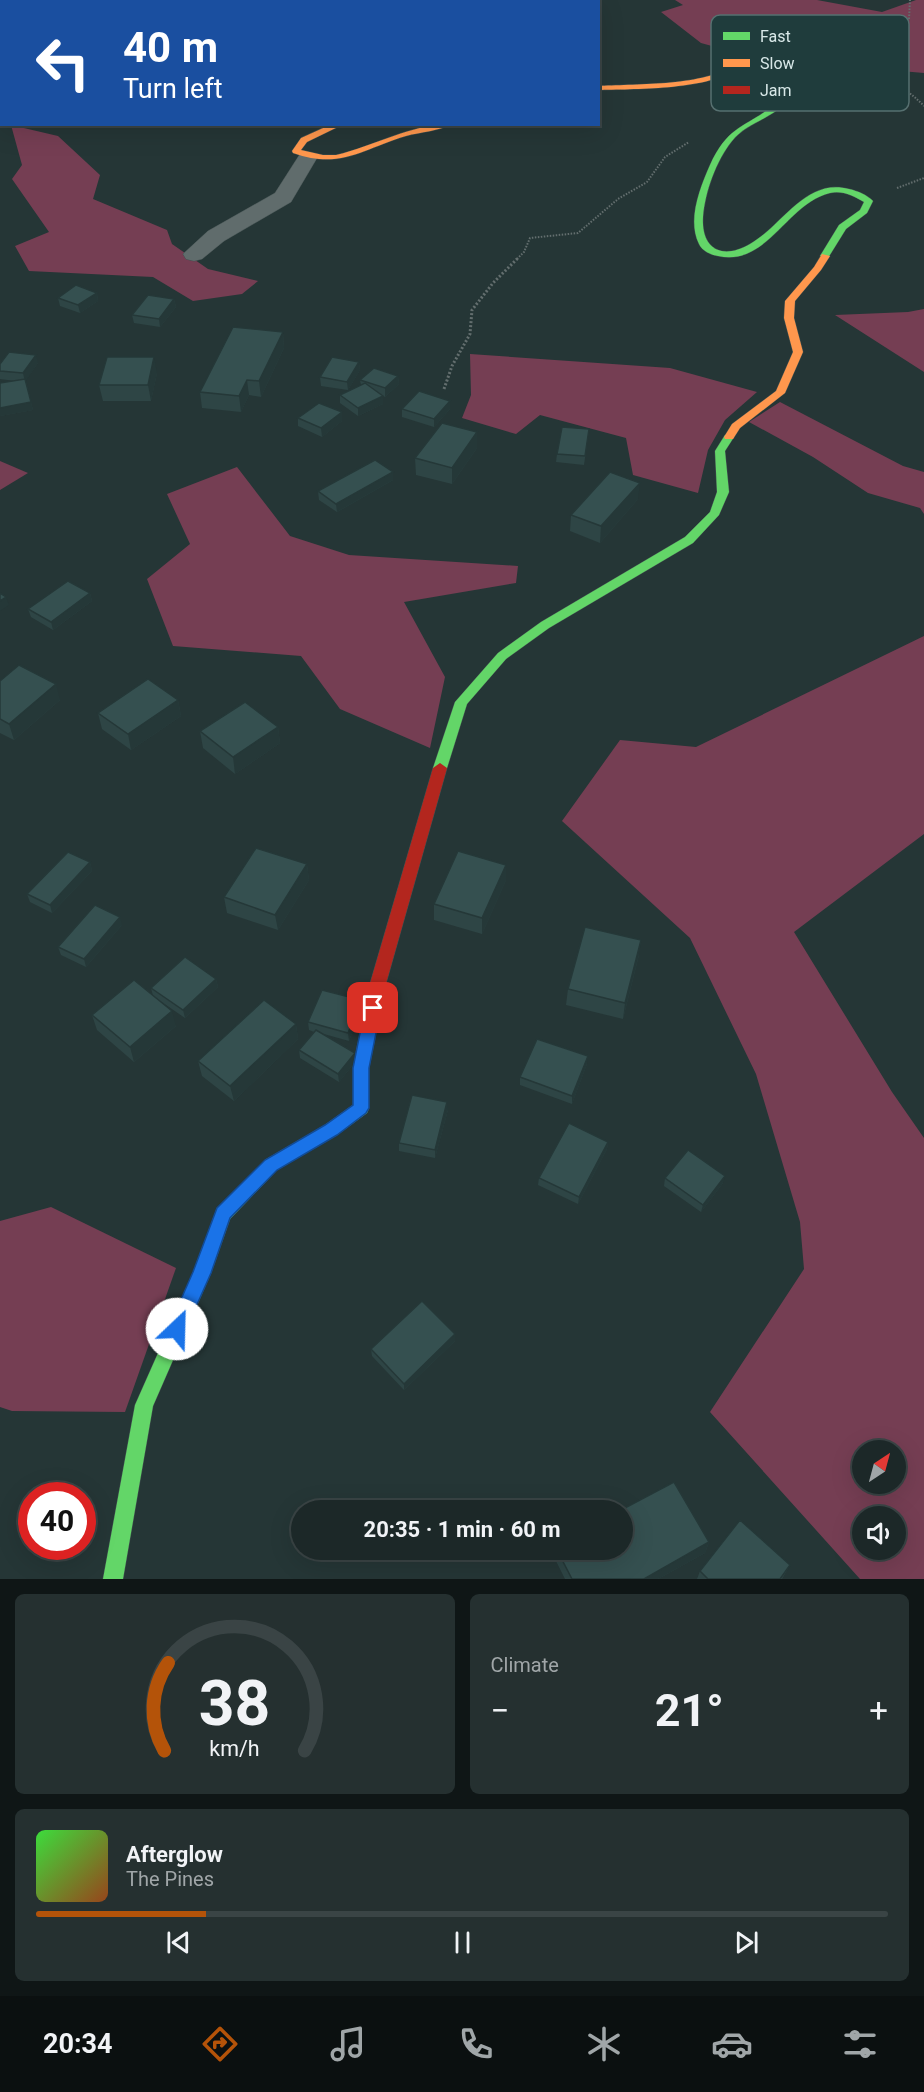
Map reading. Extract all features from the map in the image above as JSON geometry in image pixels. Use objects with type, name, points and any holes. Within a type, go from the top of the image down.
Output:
[{"type":"street","points":[[600,88],[684,81],[711,76]]},
{"type":"street","points":[[113,1579],[144,1405],[202,1273],[223,1214],[271,1165],[331,1130],[361,1108],[361,1068],[381,967],[424,818],[462,702],[502,656],[545,625],[689,540],[715,513],[723,492],[720,451],[736,426],[780,393],[798,352],[789,318],[790,301],[818,268],[842,227],[864,212],[869,201],[859,194],[840,190],[823,191],[751,249],[735,256],[720,256],[705,249],[700,238],[699,214],[704,186],[731,136],[774,111]]},
{"type":"street","points":[[336,126],[304,140],[296,151],[307,158],[322,160],[347,156],[397,137],[440,126]]},
{"type":"street","points":[[194,255],[216,236],[284,197],[307,158]]},
{"type":"path","points":[[909,19],[910,0]]},
{"type":"path","points":[[909,91],[924,106]]},
{"type":"path","points":[[444,389],[451,368],[471,333],[474,322],[472,310],[524,252],[530,238],[578,233],[618,199],[647,183],[665,157],[691,141]]},
{"type":"shaded area","points":[[675,0],[817,0],[882,12],[916,0],[924,0],[924,73],[909,72],[909,15],[711,15],[711,46],[701,43],[661,12],[683,5]]},
{"type":"shaded area","points":[[11,126],[58,136],[100,175],[93,199],[167,230],[172,244],[208,269],[258,281],[242,294],[193,301],[153,277],[29,271],[15,246],[49,232],[12,179],[22,165]]},
{"type":"shaded area","points":[[924,309],[924,372],[835,315],[908,312]]},
{"type":"shaded area","points":[[470,354],[670,368],[757,392],[725,420],[708,450],[698,493],[633,475],[626,438],[540,415],[516,434],[462,418],[471,395]]},
{"type":"shaded area","points":[[780,402],[903,466],[924,472],[924,514],[920,508],[868,493],[813,457],[749,422]]},
{"type":"shaded area","points":[[0,461],[28,473],[0,490]]},
{"type":"shaded area","points":[[237,467],[290,536],[349,555],[518,566],[516,583],[404,602],[445,677],[430,748],[340,709],[301,656],[173,646],[147,579],[190,544],[167,494]]},
{"type":"shaded area","points":[[924,636],[924,834],[794,932],[892,1092],[924,1138],[924,1579],[860,1579],[710,1412],[804,1269],[800,1222],[756,1074],[690,938],[562,821],[620,740],[696,747]]},
{"type":"shaded area","points":[[51,1207],[176,1268],[125,1412],[12,1411],[0,1407],[0,1221]]},
{"type":"building","points":[[76,285],[97,293],[78,305],[58,298]]},
{"type":"building","points":[[148,295],[174,299],[159,319],[132,315]]},
{"type":"building","points":[[233,327],[283,332],[259,381],[247,380],[239,396],[200,392]]},
{"type":"building","points":[[9,352],[36,355],[23,373],[0,371],[0,364]]},
{"type":"building","points":[[107,357],[154,357],[148,385],[99,385]]},
{"type":"building","points":[[332,357],[359,362],[347,382],[320,377]]},
{"type":"building","points":[[374,368],[398,376],[385,388],[360,380]]},
{"type":"building","points":[[25,379],[31,402],[0,408],[0,383]]},
{"type":"building","points":[[365,383],[383,396],[358,408],[340,395]]},
{"type":"building","points":[[419,391],[450,401],[434,419],[402,409]]},
{"type":"building","points":[[319,403],[342,412],[321,428],[298,418]]},
{"type":"building","points":[[442,423],[477,432],[452,468],[415,458]]},
{"type":"building","points":[[562,427],[589,429],[585,456],[557,454]]},
{"type":"building","points":[[375,460],[393,472],[336,504],[318,491]]},
{"type":"building","points":[[610,472],[640,483],[601,526],[571,515]]},
{"type":"building","points":[[68,581],[90,593],[51,622],[28,609]]},
{"type":"building","points":[[0,593],[6,597],[0,601]]},
{"type":"building","points":[[19,665],[56,684],[9,724],[0,719],[0,681]]},
{"type":"building","points":[[148,679],[178,700],[128,734],[98,713]]},
{"type":"building","points":[[245,702],[278,727],[233,757],[200,731]]},
{"type":"building","points":[[256,848],[307,864],[275,915],[224,897]]},
{"type":"building","points":[[458,851],[506,865],[482,918],[434,904]]},
{"type":"building","points":[[68,852],[90,862],[50,905],[27,894]]},
{"type":"building","points":[[95,905],[120,917],[84,959],[58,947]]},
{"type":"building","points":[[585,927],[641,940],[625,1003],[568,989]]},
{"type":"building","points":[[185,957],[216,979],[183,1010],[151,988]]},
{"type":"building","points":[[134,980],[172,1011],[130,1047],[92,1015]]},
{"type":"building","points":[[322,990],[361,1000],[348,1033],[308,1022]]},
{"type":"building","points":[[264,1000],[296,1024],[230,1086],[198,1061]]},
{"type":"building","points":[[316,1030],[355,1053],[338,1074],[299,1050]]},
{"type":"building","points":[[537,1039],[588,1056],[572,1096],[520,1077]]},
{"type":"building","points":[[412,1095],[447,1102],[435,1150],[399,1143]]},
{"type":"building","points":[[569,1123],[608,1142],[579,1197],[539,1178]]},
{"type":"building","points":[[688,1150],[725,1176],[703,1205],[665,1178]]},
{"type":"building","points":[[422,1301],[455,1334],[404,1384],[371,1349]]},
{"type":"building","points":[[674,1482],[709,1542],[644,1579],[572,1579],[562,1560],[633,1560],[633,1504]]},
{"type":"building","points":[[740,1520],[790,1565],[780,1579],[708,1579],[700,1571]]},
{"type":"traffic: fast","points":[[771,111],[733,134],[722,150],[714,164],[702,200],[699,234],[705,246],[716,253],[735,254],[764,239],[804,202],[815,195],[826,191],[843,190],[869,201],[864,211],[842,227],[825,256]]},
{"type":"traffic: fast","points":[[440,768],[461,702],[502,656],[545,625],[689,540],[715,513],[723,492],[720,451],[729,437]]},
{"type":"traffic: fast","points":[[113,1579],[144,1405],[202,1273],[223,1214],[271,1165],[331,1130],[361,1108],[361,1068],[377,987]]},
{"type":"traffic: slow","points":[[600,88],[688,82],[711,77]]},
{"type":"traffic: slow","points":[[336,126],[304,140],[296,151],[323,158],[336,157],[404,134],[439,126]]},
{"type":"traffic: slow","points":[[729,437],[736,426],[780,393],[798,352],[789,318],[790,301],[818,268],[825,256]]},
{"type":"traffic: jam","points":[[377,987],[440,768]]},
{"type":"route","points":[[177,1329],[202,1273],[223,1214],[271,1165],[331,1130],[361,1108],[361,1068],[373,1008]]}]
